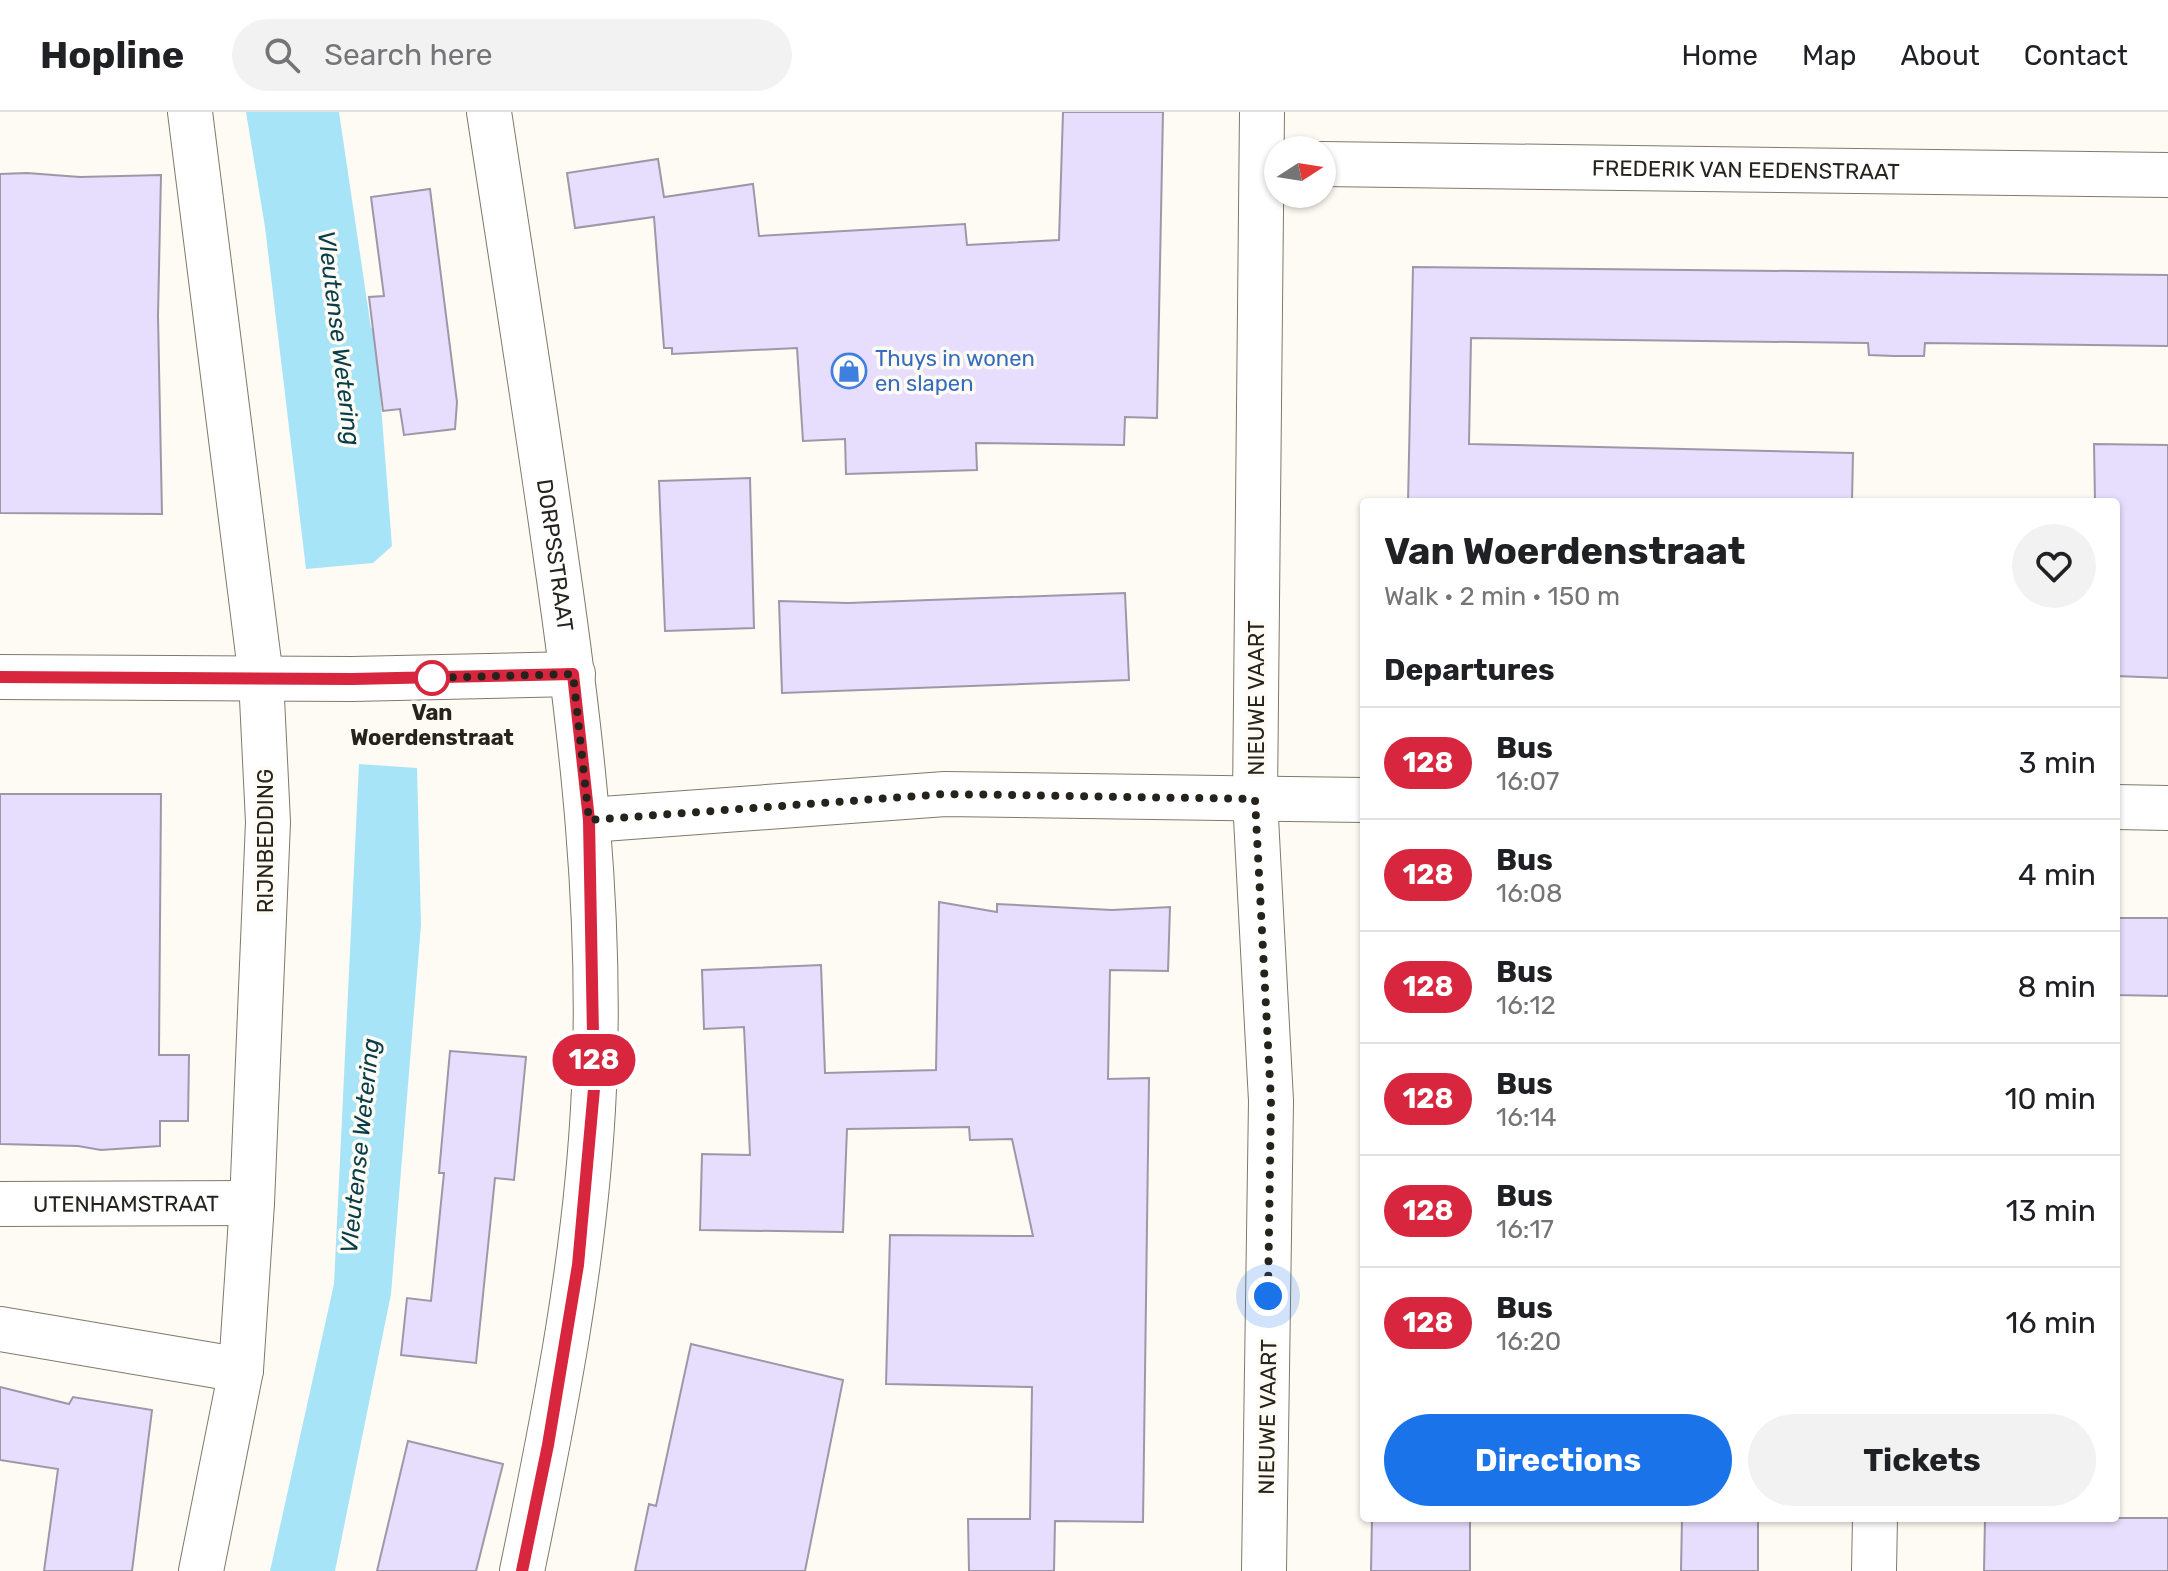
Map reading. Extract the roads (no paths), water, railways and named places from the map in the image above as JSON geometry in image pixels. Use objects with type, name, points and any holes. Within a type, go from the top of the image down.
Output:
[{"type":"street","name":"RIJNBEDDING","points":[[190,112],[261,678],[268,822],[252,1203],[241,1370],[201,1571]]},
{"type":"street","name":"DORPSSTRAAT","points":[[489,112],[573,674],[589,820],[594,1089],[578,1265],[548,1445],[522,1571]]},
{"type":"street","name":"NIEUWE VAART","points":[[1262,112],[1266,136]]},
{"type":"street","name":"FREDERIK VAN EEDENSTRAAT","points":[[1336,164],[2168,175]]},
{"type":"street","name":"NIEUWE VAART","points":[[1264,1571],[1271,1101],[1255,799],[1269,208]]},
{"type":"street","points":[[0,677],[573,674]]},
{"type":"street","points":[[589,820],[945,794],[1360,800]]},
{"type":"street","points":[[2120,807],[2168,808]]},
{"type":"street","name":"UTENHAMSTRAAT","points":[[0,1204],[252,1203]]},
{"type":"street","points":[[0,1329],[241,1370]]},
{"type":"street","points":[[1874,1571],[1875,1522]]},
{"type":"water","name":"Vleutense Wetering","points":[[246,112],[339,112],[371,328],[375,328],[392,546],[373,563],[306,569],[265,227]]},
{"type":"water","name":"Vleutense Wetering","points":[[359,764],[417,768],[421,925],[391,1294],[335,1571],[270,1571],[334,1284]]},
{"type":"place","name":"Thuys in wonen en slapen","points":[[849,371]]},
{"type":"place","name":"Van Woerdenstraat","points":[[432,678]]}]
